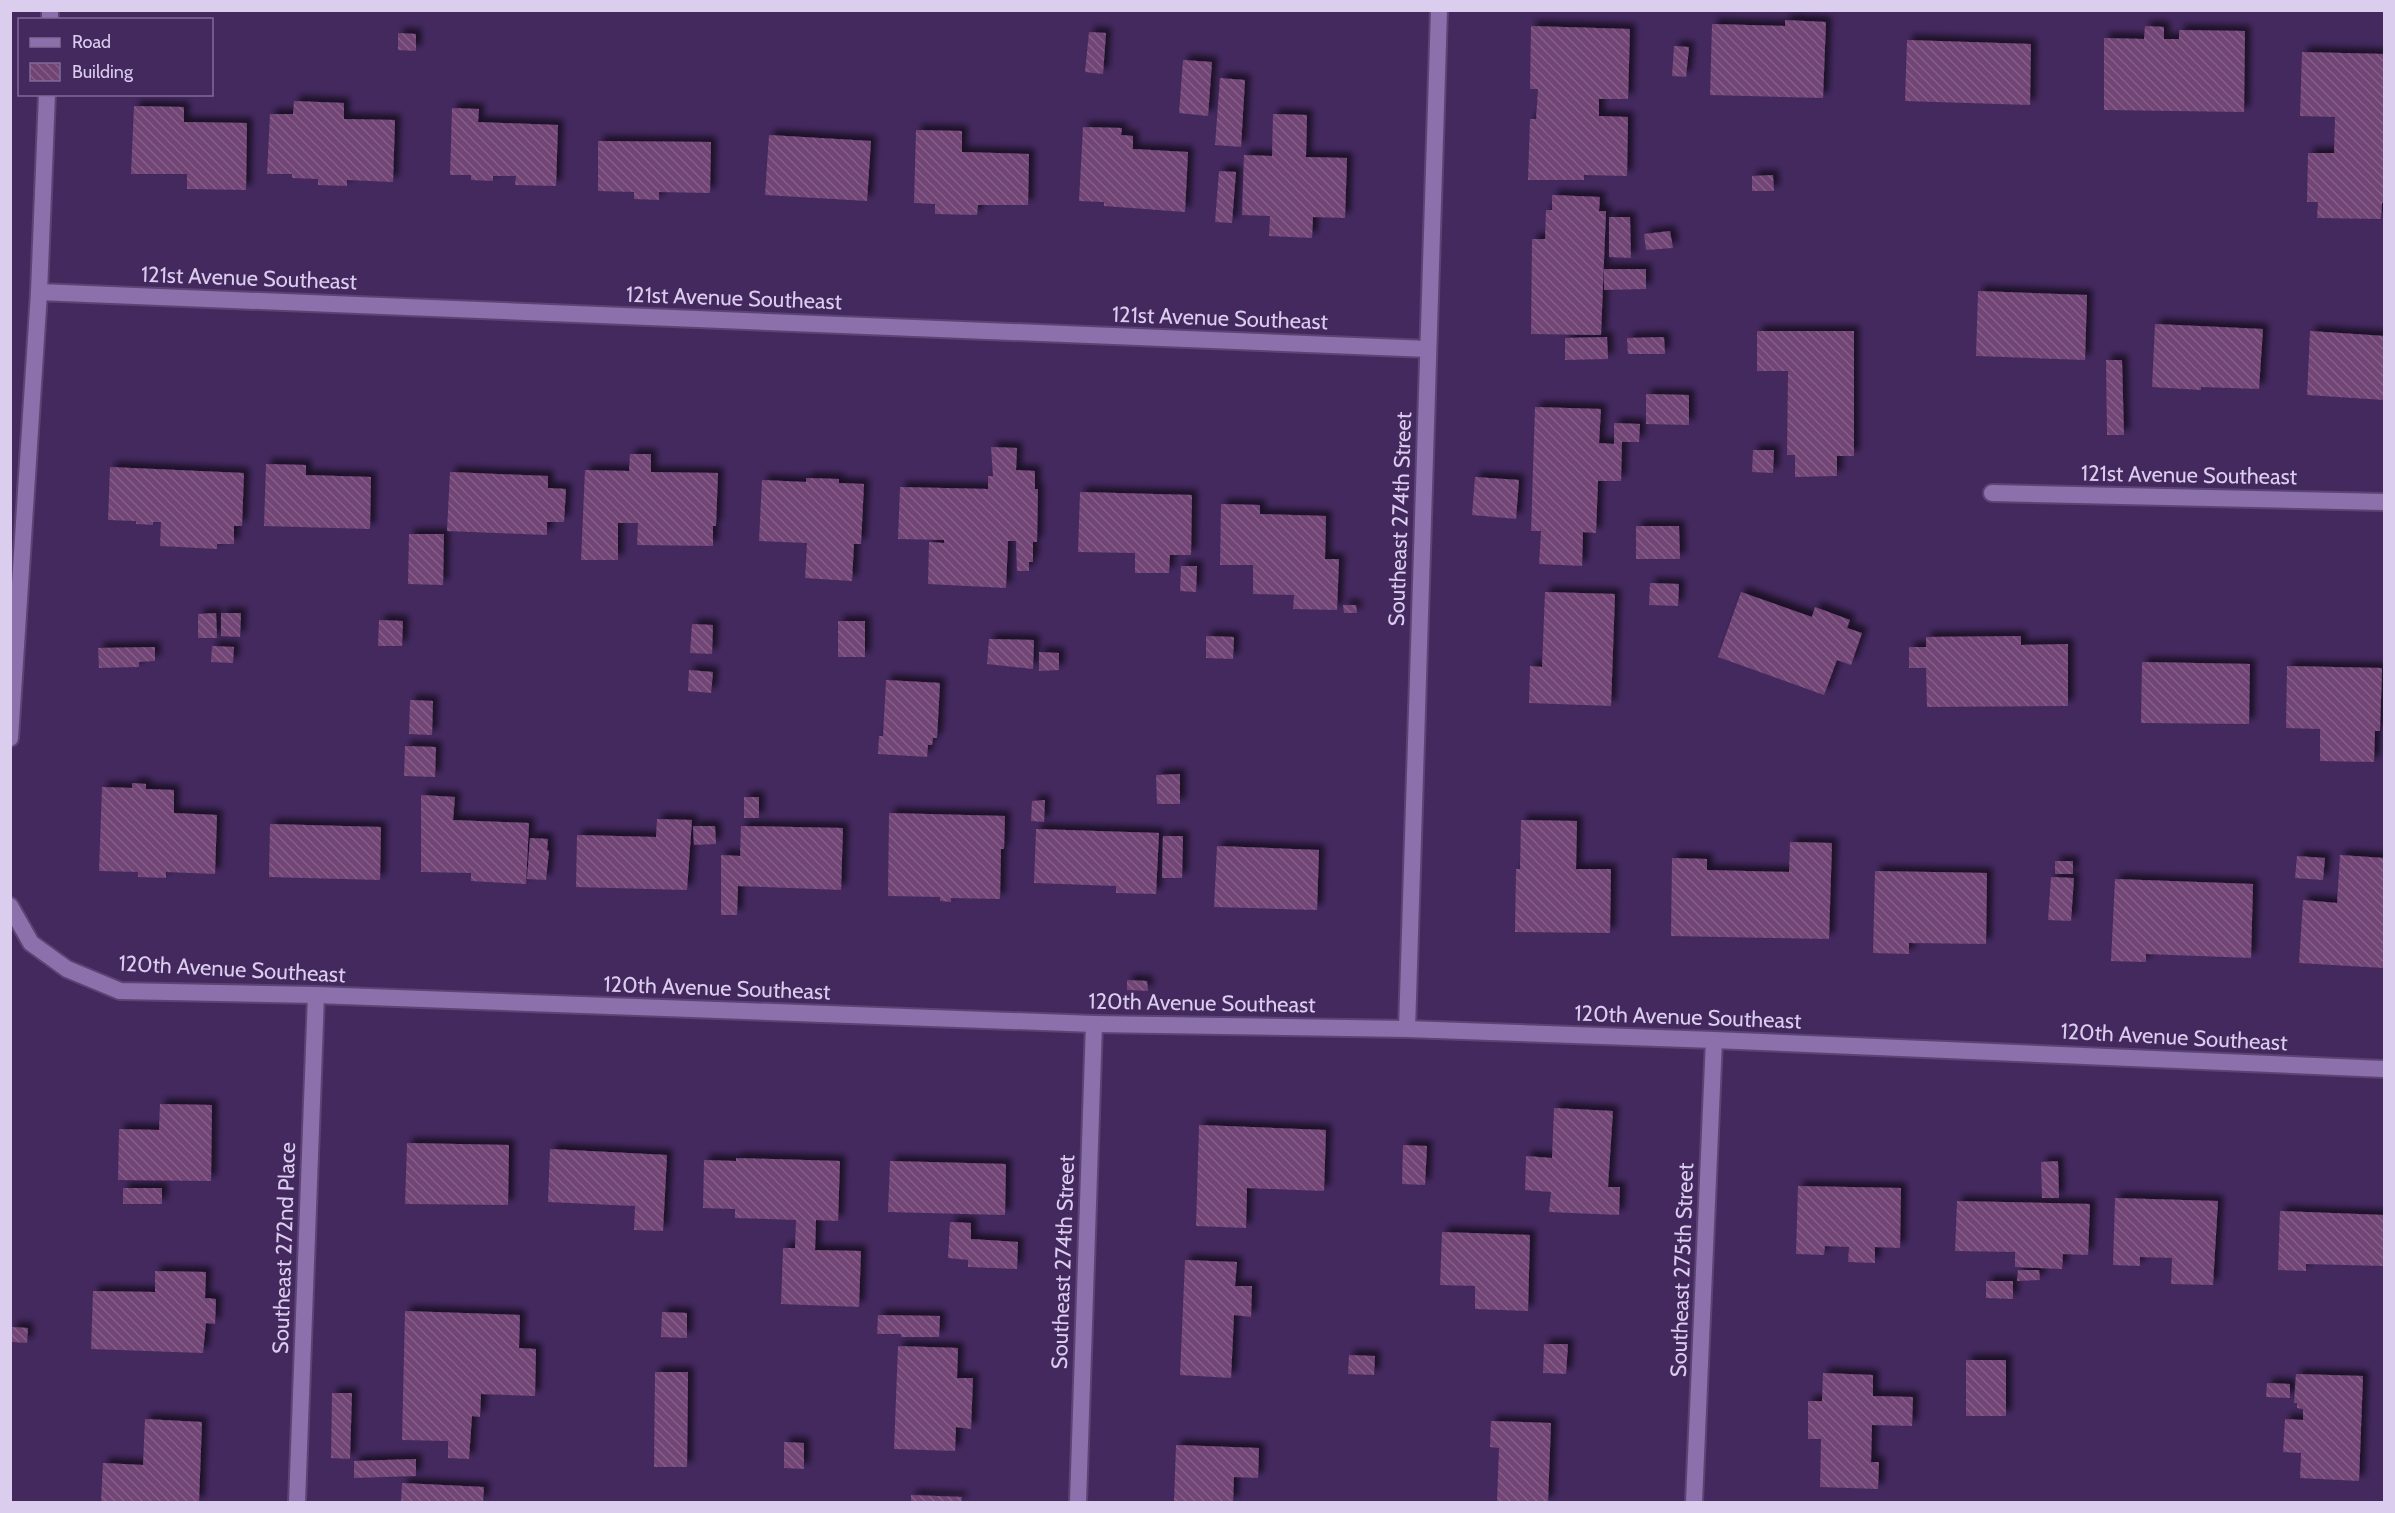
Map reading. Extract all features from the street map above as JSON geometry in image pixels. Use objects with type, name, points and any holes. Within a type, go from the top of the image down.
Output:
[{"type":"street","name":"Southeast 274th Street","points":[[1407,1029],[1439,10]]},
{"type":"street","points":[[10,738],[39,292],[47,96]]},
{"type":"street","name":"121st Avenue Southeast","points":[[39,292],[1428,349]]},
{"type":"street","name":"121st Avenue Southeast","points":[[1992,493],[2385,502]]},
{"type":"street","name":"120th Avenue Southeast","points":[[10,906],[31,943],[68,969],[120,991],[1094,1024],[1407,1029],[2385,1069]]},
{"type":"street","name":"Southeast 272nd Place","points":[[297,1503],[316,996]]},
{"type":"street","name":"Southeast 274th Street","points":[[1078,1503],[1094,1024]]},
{"type":"street","name":"Southeast 275th Street","points":[[1695,1503],[1714,1040]]},
{"type":"building","points":[[1785,20],[1826,22],[1823,98],[1710,95],[1712,24],[1785,26]]},
{"type":"building","points":[[1531,26],[1630,29],[1628,99],[1599,99],[1599,116],[1628,117],[1627,176],[1584,175],[1584,180],[1528,180],[1530,119],[1536,119],[1538,89],[1530,89]]},
{"type":"building","points":[[2145,26],[2164,27],[2164,39],[2179,39],[2179,30],[2245,31],[2244,112],[2104,110],[2104,38],[2144,39]]},
{"type":"building","points":[[1089,32],[1106,33],[1103,74],[1085,72]]},
{"type":"building","points":[[398,33],[416,34],[416,51],[398,50]]},
{"type":"building","points":[[1907,40],[2031,44],[2030,105],[1905,101]]},
{"type":"building","points":[[1674,46],[1689,47],[1686,77],[1672,76]]},
{"type":"building","points":[[2302,52],[2384,54],[2384,203],[2382,203],[2381,219],[2317,218],[2318,202],[2307,202],[2308,153],[2334,153],[2335,117],[2300,116]]},
{"type":"building","points":[[1183,60],[1212,62],[1208,116],[1179,113]]},
{"type":"building","points":[[1220,78],[1245,80],[1241,147],[1215,145]]},
{"type":"building","points":[[294,101],[344,103],[344,119],[395,120],[393,182],[347,180],[347,186],[318,185],[318,179],[292,178],[292,174],[267,174],[270,114],[293,114]]},
{"type":"building","points":[[134,106],[184,107],[184,122],[247,123],[246,190],[187,189],[187,174],[131,174]]},
{"type":"building","points":[[452,108],[479,109],[478,122],[558,125],[556,186],[515,185],[516,176],[493,176],[493,181],[471,180],[471,175],[450,175]]},
{"type":"building","points":[[1273,114],[1307,115],[1306,157],[1347,158],[1345,218],[1313,217],[1312,238],[1269,236],[1270,216],[1242,215],[1244,155],[1272,156]]},
{"type":"building","points":[[1083,127],[1122,128],[1121,135],[1133,136],[1133,149],[1188,152],[1185,212],[1104,206],[1104,202],[1079,201]]},
{"type":"building","points":[[916,130],[962,131],[962,152],[1029,154],[1028,205],[978,205],[977,215],[935,214],[935,204],[914,203]]},
{"type":"building","points":[[769,135],[871,141],[867,201],[765,195]]},
{"type":"building","points":[[598,141],[711,142],[710,193],[659,192],[659,200],[634,199],[634,192],[598,191]]},
{"type":"building","points":[[1219,171],[1236,172],[1232,223],[1215,222]]},
{"type":"building","points":[[1773,175],[1774,191],[1752,191],[1752,176]]},
{"type":"building","points":[[1552,195],[1600,197],[1599,211],[1606,211],[1601,335],[1531,334],[1532,239],[1545,239],[1546,210],[1552,210]]},
{"type":"building","points":[[1609,217],[1630,217],[1631,258],[1609,257]]},
{"type":"building","points":[[1670,231],[1673,248],[1646,250],[1644,234]]},
{"type":"building","points":[[1604,269],[1646,269],[1646,289],[1604,290]]},
{"type":"building","points":[[1978,291],[2087,295],[2085,360],[1976,356]]},
{"type":"building","points":[[2155,324],[2263,329],[2259,389],[2201,387],[2201,390],[2152,387]]},
{"type":"building","points":[[1757,331],[1854,331],[1854,456],[1837,456],[1837,476],[1795,477],[1795,455],[1787,455],[1788,371],[1757,371]]},
{"type":"building","points":[[2310,331],[2384,336],[2384,400],[2307,395]]},
{"type":"building","points":[[1607,337],[1608,359],[1565,360],[1565,338]]},
{"type":"building","points":[[1664,337],[1665,354],[1628,354],[1627,338]]},
{"type":"building","points":[[2106,360],[2122,360],[2124,435],[2107,435]]},
{"type":"building","points":[[1646,394],[1689,395],[1689,425],[1646,424]]},
{"type":"building","points":[[1535,407],[1601,409],[1599,443],[1614,444],[1614,423],[1640,424],[1639,442],[1622,442],[1621,481],[1598,481],[1596,533],[1583,532],[1582,566],[1539,564],[1541,531],[1531,531]]},
{"type":"building","points":[[991,447],[1017,448],[1016,470],[1035,471],[1035,489],[1038,489],[1037,542],[1033,542],[1033,562],[1029,562],[1029,571],[1017,571],[1016,541],[1008,541],[1006,588],[928,584],[929,542],[944,543],[944,540],[898,539],[900,487],[988,489],[988,476],[993,476]]},
{"type":"building","points":[[1753,450],[1774,450],[1773,473],[1752,472]]},
{"type":"building","points":[[630,454],[651,454],[651,472],[718,473],[713,546],[637,545],[638,523],[618,523],[618,560],[581,560],[585,470],[629,471]]},
{"type":"building","points":[[266,464],[306,465],[306,475],[371,477],[370,529],[264,526]]},
{"type":"building","points":[[110,467],[244,473],[242,526],[234,526],[234,544],[217,544],[217,549],[160,546],[161,522],[153,522],[153,525],[136,524],[136,521],[108,520]]},
{"type":"building","points":[[450,472],[548,476],[548,488],[566,489],[564,522],[547,522],[547,535],[447,531]]},
{"type":"building","points":[[1475,477],[1519,480],[1516,519],[1472,515]]},
{"type":"building","points":[[806,478],[839,479],[839,483],[864,484],[861,544],[854,544],[852,581],[805,578],[807,543],[759,541],[762,480],[806,482]]},
{"type":"building","points":[[1080,492],[1192,495],[1191,555],[1170,555],[1169,573],[1135,573],[1135,553],[1078,552]]},
{"type":"building","points":[[1221,504],[1260,505],[1260,514],[1326,516],[1325,559],[1339,559],[1337,610],[1293,609],[1294,595],[1253,594],[1253,565],[1220,565]]},
{"type":"building","points":[[1636,526],[1679,526],[1680,559],[1636,559]]},
{"type":"building","points":[[409,534],[444,534],[443,585],[408,584]]},
{"type":"building","points":[[1181,566],[1197,566],[1196,592],[1180,591]]},
{"type":"building","points":[[1650,583],[1679,584],[1678,606],[1649,605]]},
{"type":"building","points":[[1545,592],[1615,594],[1611,706],[1529,703],[1530,666],[1542,667]]},
{"type":"building","points":[[1741,592],[1812,617],[1815,607],[1850,620],[1847,628],[1862,633],[1851,665],[1837,660],[1824,695],[1718,657]]},
{"type":"building","points":[[1343,605],[1356,605],[1357,613],[1344,613]]},
{"type":"building","points":[[216,613],[217,638],[198,638],[198,614]]},
{"type":"building","points":[[221,613],[241,613],[240,637],[221,636]]},
{"type":"building","points":[[379,620],[403,621],[402,646],[378,646]]},
{"type":"building","points":[[838,621],[865,621],[865,657],[838,657]]},
{"type":"building","points":[[692,624],[713,625],[712,654],[690,653]]},
{"type":"building","points":[[1206,636],[1234,637],[1233,659],[1206,658]]},
{"type":"building","points":[[2021,636],[2021,645],[2068,644],[2068,706],[1927,707],[1926,668],[1909,668],[1909,647],[1926,647],[1926,637]]},
{"type":"building","points":[[989,639],[1034,640],[1033,669],[987,664]]},
{"type":"building","points":[[212,646],[234,647],[233,663],[211,662]]},
{"type":"building","points":[[155,647],[155,661],[139,662],[139,667],[99,668],[98,648]]},
{"type":"building","points":[[1039,652],[1059,653],[1059,670],[1039,671]]},
{"type":"building","points":[[2142,662],[2250,664],[2249,724],[2141,723]]},
{"type":"building","points":[[2287,666],[2382,668],[2380,731],[2375,731],[2374,762],[2320,761],[2320,729],[2286,728]]},
{"type":"building","points":[[689,670],[713,672],[711,693],[688,691]]},
{"type":"building","points":[[886,680],[940,683],[937,738],[933,738],[932,745],[928,745],[927,757],[878,754],[879,736],[883,736]]},
{"type":"building","points":[[410,700],[433,701],[432,735],[409,734]]},
{"type":"building","points":[[405,746],[436,747],[435,777],[404,776]]},
{"type":"building","points":[[1180,774],[1180,804],[1157,804],[1156,775]]},
{"type":"building","points":[[132,783],[146,784],[146,789],[174,790],[174,813],[217,815],[215,874],[166,872],[166,878],[138,877],[138,872],[99,871],[102,787],[132,788]]},
{"type":"building","points":[[421,795],[455,797],[453,820],[529,823],[526,884],[471,881],[471,873],[421,872]]},
{"type":"building","points":[[744,797],[759,797],[759,818],[744,818]]},
{"type":"building","points":[[1045,800],[1044,822],[1031,821],[1032,801]]},
{"type":"building","points":[[889,813],[1005,816],[1004,849],[1001,849],[1000,899],[951,898],[951,902],[940,901],[940,897],[888,896]]},
{"type":"building","points":[[657,819],[692,820],[687,890],[576,887],[577,835],[656,837]]},
{"type":"building","points":[[1521,820],[1577,821],[1576,869],[1611,869],[1610,933],[1515,932],[1516,869],[1520,869]]},
{"type":"building","points":[[270,824],[381,827],[380,880],[269,877]]},
{"type":"building","points":[[693,826],[715,826],[716,844],[694,845]]},
{"type":"building","points":[[741,826],[843,828],[841,890],[738,886],[737,915],[721,915],[721,855],[740,856]]},
{"type":"building","points":[[1036,829],[1159,833],[1156,894],[1116,893],[1116,886],[1034,883]]},
{"type":"building","points":[[1163,836],[1183,836],[1182,878],[1162,878]]},
{"type":"building","points":[[530,838],[548,839],[546,880],[527,879]]},
{"type":"building","points":[[1790,842],[1832,843],[1829,939],[1671,936],[1672,858],[1707,859],[1707,870],[1789,872]]},
{"type":"building","points":[[1217,846],[1319,850],[1317,910],[1214,907]]},
{"type":"building","points":[[2340,855],[2384,858],[2384,968],[2299,963],[2303,900],[2337,903]]},
{"type":"building","points":[[2297,856],[2325,858],[2323,880],[2295,878]]},
{"type":"building","points":[[2055,861],[2073,861],[2073,874],[2055,874]]},
{"type":"building","points":[[1875,871],[1987,873],[1986,944],[1909,943],[1909,954],[1873,953]]},
{"type":"building","points":[[2051,877],[2074,878],[2071,921],[2048,920]]},
{"type":"building","points":[[2115,879],[2253,884],[2251,958],[2146,954],[2146,962],[2111,961]]},
{"type":"building","points":[[1127,980],[1147,981],[1148,991],[1127,990]]},
{"type":"building","points":[[160,1104],[212,1105],[211,1181],[118,1180],[119,1129],[159,1130]]},
{"type":"building","points":[[1554,1108],[1613,1111],[1608,1187],[1620,1187],[1619,1215],[1549,1212],[1551,1192],[1525,1190],[1526,1156],[1552,1158]]},
{"type":"building","points":[[1199,1125],[1326,1130],[1324,1191],[1247,1188],[1246,1228],[1196,1226]]},
{"type":"building","points":[[407,1143],[509,1145],[508,1205],[405,1204]]},
{"type":"building","points":[[1403,1145],[1427,1146],[1425,1185],[1402,1184]]},
{"type":"building","points":[[550,1149],[667,1155],[663,1231],[634,1230],[635,1206],[548,1202]]},
{"type":"building","points":[[736,1158],[840,1161],[838,1221],[816,1220],[815,1250],[861,1251],[859,1307],[781,1304],[783,1248],[795,1248],[796,1220],[735,1218],[735,1209],[703,1208],[704,1160],[736,1161]]},
{"type":"building","points":[[890,1161],[1006,1164],[1005,1215],[888,1212]]},
{"type":"building","points":[[2058,1161],[2059,1198],[2042,1198],[2041,1162]]},
{"type":"building","points":[[1798,1186],[1901,1188],[1900,1248],[1875,1247],[1875,1263],[1848,1262],[1849,1247],[1825,1246],[1824,1255],[1796,1254]]},
{"type":"building","points":[[123,1188],[162,1188],[162,1204],[123,1204]]},
{"type":"building","points":[[2115,1198],[2218,1201],[2213,1285],[2171,1284],[2172,1258],[2140,1257],[2140,1266],[2113,1265]]},
{"type":"building","points":[[1957,1201],[2090,1204],[2088,1255],[2063,1254],[2062,1269],[2015,1267],[2015,1252],[1955,1251]]},
{"type":"building","points":[[2280,1211],[2384,1215],[2384,1266],[2306,1264],[2306,1271],[2278,1270]]},
{"type":"building","points":[[950,1222],[971,1223],[971,1239],[1018,1242],[1017,1269],[968,1267],[968,1260],[948,1258]]},
{"type":"building","points":[[1442,1232],[1530,1235],[1528,1311],[1475,1309],[1475,1286],[1440,1285]]},
{"type":"building","points":[[1185,1260],[1237,1262],[1235,1286],[1252,1286],[1251,1317],[1234,1315],[1231,1378],[1180,1375]]},
{"type":"building","points":[[2018,1270],[2039,1270],[2040,1280],[2017,1281]]},
{"type":"building","points":[[155,1271],[206,1272],[205,1298],[216,1299],[215,1324],[206,1323],[203,1353],[91,1349],[93,1291],[155,1292]]},
{"type":"building","points":[[1986,1281],[2013,1281],[2013,1299],[1986,1298]]},
{"type":"building","points":[[405,1311],[520,1315],[519,1348],[536,1349],[535,1396],[481,1394],[480,1417],[472,1416],[469,1459],[448,1458],[448,1441],[402,1440]]},
{"type":"building","points":[[662,1312],[687,1313],[687,1338],[661,1337]]},
{"type":"building","points":[[878,1315],[940,1316],[939,1337],[901,1337],[901,1334],[877,1334]]},
{"type":"building","points":[[12,1327],[28,1328],[27,1343],[11,1342]]},
{"type":"building","points":[[1544,1344],[1568,1344],[1566,1374],[1543,1373]]},
{"type":"building","points":[[898,1346],[958,1348],[957,1378],[973,1378],[971,1429],[956,1427],[955,1451],[894,1449]]},
{"type":"building","points":[[1349,1355],[1375,1356],[1374,1375],[1348,1374]]},
{"type":"building","points":[[1966,1360],[2006,1360],[2006,1416],[1966,1416]]},
{"type":"building","points":[[655,1372],[688,1372],[687,1467],[654,1467]]},
{"type":"building","points":[[1823,1373],[1873,1375],[1873,1396],[1913,1397],[1912,1426],[1872,1425],[1871,1462],[1879,1462],[1878,1489],[1820,1487],[1821,1439],[1808,1439],[1808,1401],[1822,1401]]},
{"type":"building","points":[[2296,1374],[2363,1376],[2359,1481],[2300,1478],[2301,1453],[2283,1452],[2285,1419],[2303,1420],[2303,1409],[2297,1408],[2297,1403],[2294,1403]]},
{"type":"building","points":[[2267,1383],[2290,1384],[2290,1398],[2266,1397]]},
{"type":"building","points":[[332,1393],[352,1393],[350,1459],[331,1458]]},
{"type":"building","points":[[145,1419],[202,1422],[199,1502],[101,1502],[103,1463],[143,1465]]},
{"type":"building","points":[[1491,1421],[1551,1423],[1548,1502],[1497,1502],[1499,1448],[1490,1447]]},
{"type":"building","points":[[784,1442],[804,1443],[804,1469],[784,1468]]},
{"type":"building","points":[[1176,1445],[1259,1448],[1258,1478],[1234,1477],[1233,1502],[1174,1502]]},
{"type":"building","points":[[416,1459],[416,1476],[354,1478],[354,1461]]},
{"type":"building","points":[[402,1483],[484,1487],[483,1502],[401,1502]]},
{"type":"building","points":[[911,1495],[962,1497],[961,1502],[911,1502]]}]
